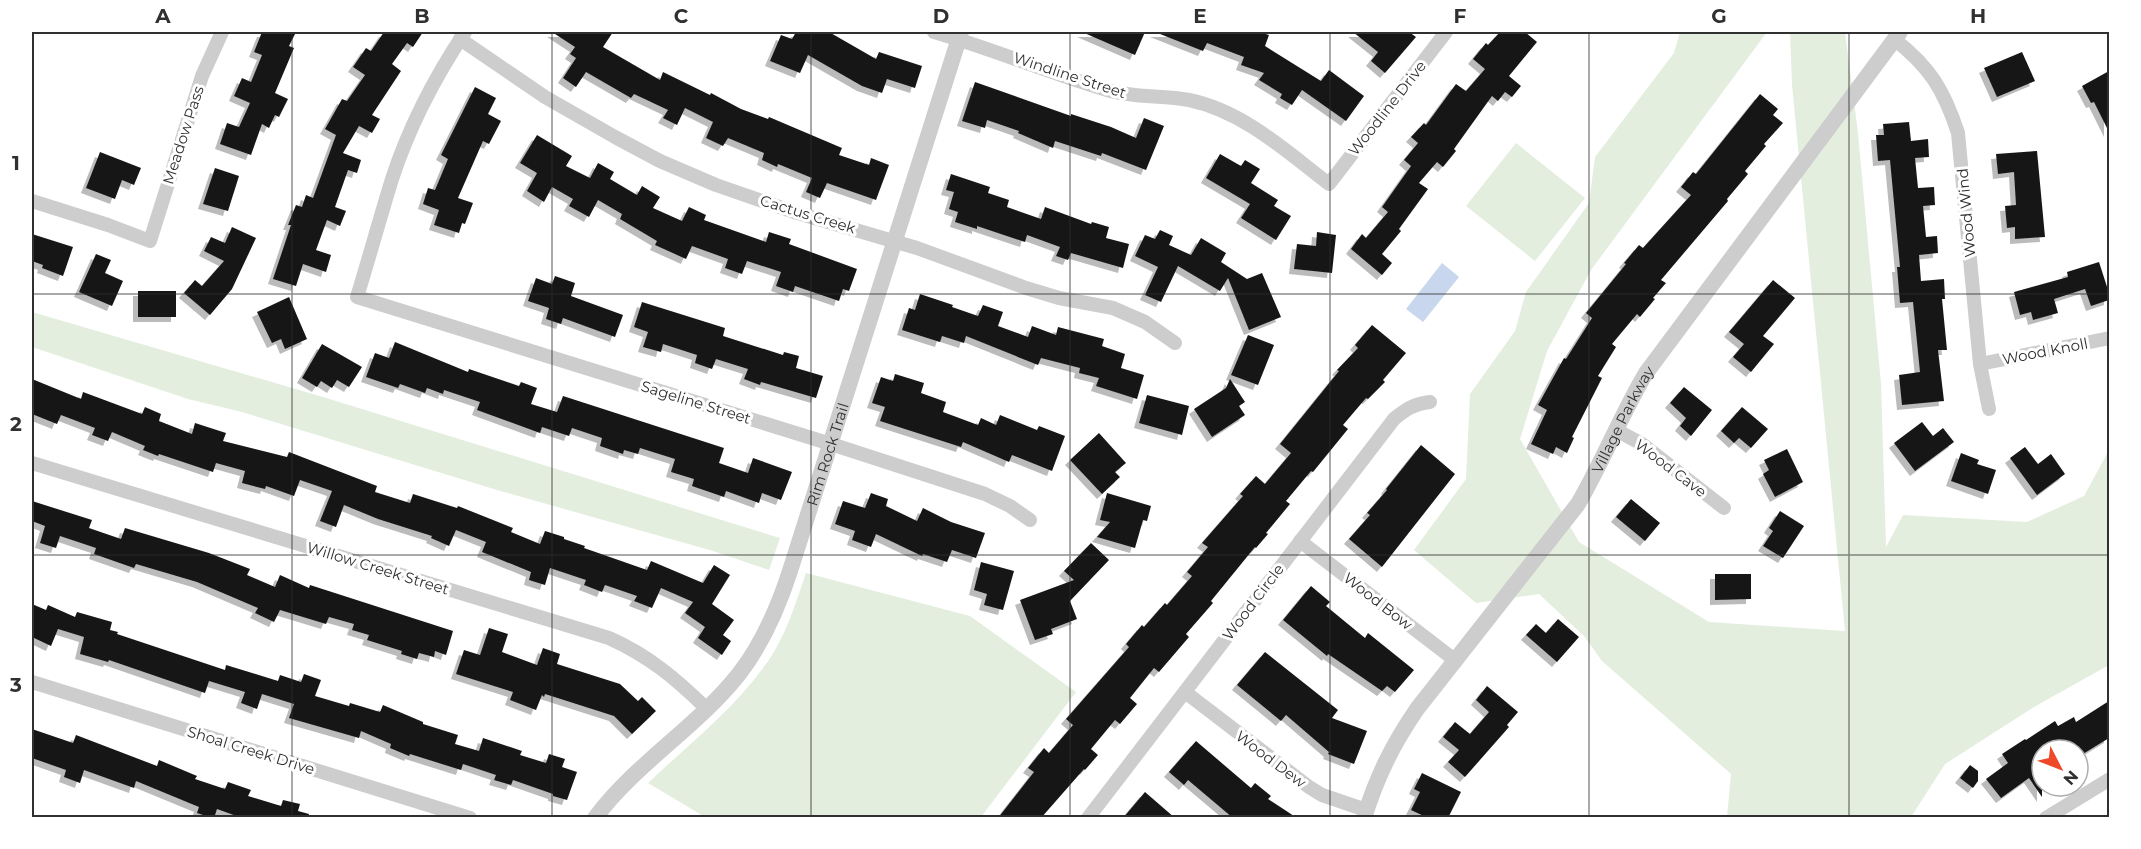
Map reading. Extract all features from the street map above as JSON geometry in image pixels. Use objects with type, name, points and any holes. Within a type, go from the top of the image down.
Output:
[{"type":"street","name":"Meadow Pass","points":[[32,201],[150,241],[202,76],[222,32]]},
{"type":"street","name":"Windline Street","points":[[934,32],[959,35],[1109,91],[1188,100],[1215,108],[1261,131],[1329,184]]},
{"type":"street","name":"Woodline Drive","points":[[1329,184],[1446,32]]},
{"type":"street","name":"Cactus Creek","points":[[463,35],[545,97],[660,161],[716,185],[783,208],[895,241],[1026,288],[1113,308],[1159,330],[1175,343]]},
{"type":"street","name":"Sageline Street","points":[[463,35],[414,122],[393,177],[357,297],[985,494],[1010,506],[1030,520]]},
{"type":"street","name":"Rim Rock Trail","points":[[595,818],[632,777],[738,675],[770,622],[790,571],[831,444],[959,35]]},
{"type":"street","name":"Wood Wind","points":[[1897,35],[1934,77],[1949,104],[1958,133],[1980,364],[1989,410]]},
{"type":"street","name":"Village Parkway","points":[[1365,814],[1376,780],[1398,738],[1417,709],[1578,504],[1594,477],[1628,402],[1646,373],[1897,35]]},
{"type":"street","name":"Wood Knoll","points":[[1980,364],[2109,338]]},
{"type":"street","name":"Wood Circle","points":[[1088,818],[1394,419],[1406,408],[1430,402]]},
{"type":"street","name":"Wood Cave","points":[[1616,430],[1642,444],[1724,508]]},
{"type":"street","name":"Willow Creek Street","points":[[32,463],[609,638],[646,657],[663,669],[706,708]]},
{"type":"street","name":"Wood Bow","points":[[1300,541],[1456,661]]},
{"type":"street","name":"Shoal Creek Drive","points":[[32,682],[470,818]]},
{"type":"street","name":"Wood Dew","points":[[1185,692],[1309,787],[1365,814]]},
{"type":"street","points":[[2046,818],[2109,779]]},
{"type":"green space","points":[[1680,32],[1767,32],[1591,270],[1547,351],[1520,439],[1579,542],[1709,622],[1845,631],[1792,85],[1790,32],[1845,32],[1858,133],[1881,384],[1886,547],[1903,515],[2027,522],[2084,496],[2109,450],[2109,665],[2034,707],[1945,764],[1911,817],[1727,817],[1731,774],[1602,661],[1584,636],[1539,594],[1476,603],[1414,550],[1466,479],[1470,394],[1515,331],[1526,292],[1589,203],[1595,157],[1674,53]]},
{"type":"green space","points":[[1516,143],[1585,198],[1535,261],[1466,206]]},
{"type":"green space","points":[[32,312],[323,397],[780,538],[769,570],[713,551],[497,490],[242,412],[188,399],[32,347]]},
{"type":"green space","points":[[806,573],[970,616],[1076,692],[981,817],[705,817],[648,783],[716,721],[763,669],[784,632]]},
{"type":"water","points":[[1442,263],[1459,277],[1423,322],[1406,309]]},
{"type":"building","points":[[262,32],[296,32],[289,46],[294,48],[275,93],[288,99],[279,117],[275,115],[269,128],[262,124],[251,155],[220,144],[227,123],[239,127],[250,103],[234,96],[242,78],[251,82],[262,55],[254,52]]},
{"type":"building","points":[[384,32],[423,32],[413,47],[407,43],[392,64],[401,71],[372,115],[380,119],[372,133],[359,126],[343,153],[361,160],[357,173],[348,170],[335,207],[346,211],[340,226],[327,220],[316,250],[331,255],[326,272],[303,264],[296,286],[273,279],[296,205],[302,207],[306,195],[313,198],[336,135],[325,129],[342,99],[347,101],[365,75],[353,67],[366,48],[371,51]]},
{"type":"building","points":[[552,32],[613,32],[603,47],[660,80],[663,72],[741,109],[768,119],[769,117],[842,148],[839,155],[869,165],[871,158],[889,165],[876,200],[827,183],[820,198],[806,192],[812,178],[762,160],[764,153],[728,138],[723,146],[706,138],[713,122],[685,108],[677,125],[663,118],[668,110],[634,94],[631,98],[586,72],[576,87],[563,78],[576,58],[570,54],[575,47]]},
{"type":"building","points":[[796,32],[829,32],[876,59],[879,52],[922,66],[915,88],[887,79],[882,93],[862,86],[808,55],[800,73],[770,61],[781,35],[792,39]]},
{"type":"building","points":[[1082,32],[1145,32],[1135,55]]},
{"type":"building","points":[[1155,32],[1259,32],[1269,35],[1265,46],[1321,81],[1329,70],[1364,96],[1346,121],[1302,90],[1292,105],[1280,98],[1282,94],[1259,80],[1264,73],[1241,65],[1244,57],[1207,43],[1203,51]]},
{"type":"building","points":[[1353,32],[1409,32],[1416,37],[1385,73],[1371,61],[1378,52]]},
{"type":"building","points":[[1500,32],[1525,32],[1537,42],[1509,76],[1521,86],[1512,97],[1505,92],[1498,101],[1492,96],[1443,167],[1437,162],[1419,183],[1428,189],[1399,229],[1401,231],[1382,254],[1392,263],[1382,275],[1351,249],[1362,234],[1366,238],[1388,212],[1382,207],[1411,166],[1404,160],[1418,143],[1411,137],[1424,123],[1426,125],[1456,84],[1466,91],[1485,69],[1473,59],[1486,43],[1488,45]]},
{"type":"building","points":[[2022,52],[2035,81],[1997,97],[1984,68]]},
{"type":"building","points":[[2109,71],[2109,132],[2094,102],[2091,103],[2082,86]]},
{"type":"building","points":[[975,82],[1071,116],[1071,114],[1111,127],[1136,138],[1144,118],[1164,126],[1146,170],[1102,153],[1101,156],[1055,141],[1053,148],[1018,133],[1019,131],[987,120],[985,128],[962,121]]},
{"type":"building","points":[[475,87],[496,98],[488,114],[501,121],[489,144],[483,141],[458,198],[473,203],[459,233],[434,225],[439,210],[423,204],[428,188],[435,190],[448,159],[441,155]]},
{"type":"building","points":[[1760,94],[1778,109],[1773,115],[1783,123],[1764,144],[1766,146],[1745,171],[1748,174],[1727,199],[1728,201],[1661,280],[1666,283],[1653,298],[1655,299],[1640,317],[1637,314],[1612,344],[1616,347],[1598,376],[1602,378],[1572,437],[1574,438],[1567,453],[1556,447],[1553,454],[1531,444],[1547,410],[1538,405],[1564,358],[1566,359],[1592,318],[1586,313],[1639,245],[1643,248],[1691,195],[1681,187],[1693,172],[1696,174]]},
{"type":"building","points":[[1909,122],[1911,141],[1928,139],[1929,157],[1915,158],[1918,188],[1934,187],[1935,205],[1923,206],[1926,237],[1937,236],[1938,253],[1919,255],[1921,281],[1944,279],[1945,299],[1942,299],[1947,350],[1938,350],[1944,401],[1902,405],[1899,375],[1920,372],[1913,302],[1900,303],[1897,267],[1900,267],[1890,160],[1878,161],[1876,135],[1884,135],[1883,124]]},
{"type":"building","points":[[537,135],[572,156],[566,166],[590,178],[598,163],[614,172],[610,179],[637,195],[642,186],[660,197],[653,208],[682,221],[689,207],[706,215],[704,220],[766,242],[769,232],[791,239],[789,244],[857,269],[849,291],[843,289],[839,301],[795,286],[793,292],[776,286],[781,272],[747,261],[742,274],[725,268],[728,259],[692,246],[686,259],[655,245],[657,241],[620,219],[622,214],[598,200],[589,217],[569,206],[573,199],[552,187],[544,202],[527,191],[537,173],[520,163]]},
{"type":"building","points":[[2037,151],[2045,237],[2015,239],[2015,227],[2007,228],[2005,206],[2016,205],[2014,172],[1998,174],[1996,154]]},
{"type":"building","points":[[100,152],[141,168],[134,185],[122,180],[115,199],[86,188]]},
{"type":"building","points":[[1220,154],[1241,166],[1245,160],[1260,169],[1251,183],[1278,200],[1274,206],[1291,216],[1276,240],[1241,218],[1250,204],[1206,178]]},
{"type":"building","points":[[215,168],[239,176],[228,211],[203,204]]},
{"type":"building","points":[[951,174],[990,187],[988,193],[1009,200],[1007,207],[1041,219],[1045,207],[1091,224],[1092,222],[1109,227],[1106,238],[1129,244],[1123,268],[1071,253],[1068,260],[1056,256],[1060,247],[1027,235],[1025,242],[977,226],[977,229],[955,222],[958,212],[949,209],[954,192],[946,190]]},
{"type":"building","points":[[232,227],[256,238],[232,289],[210,315],[184,293],[195,280],[202,286],[224,261],[204,251],[211,237],[225,243]]},
{"type":"building","points":[[1160,230],[1173,236],[1169,245],[1191,255],[1201,238],[1226,253],[1221,262],[1247,279],[1262,273],[1281,317],[1249,330],[1228,278],[1220,291],[1178,266],[1161,302],[1145,295],[1158,267],[1135,256],[1145,235],[1155,239]]},
{"type":"building","points":[[1317,232],[1336,235],[1332,273],[1294,269],[1297,244],[1316,246]]},
{"type":"building","points":[[32,234],[73,247],[63,276],[42,268],[43,265],[32,261]]},
{"type":"building","points":[[96,254],[111,260],[105,273],[123,281],[112,306],[79,292]]},
{"type":"building","points":[[2099,262],[2109,300],[2091,306],[2085,289],[2054,299],[2058,313],[2033,320],[2031,312],[2020,315],[2014,292],[2068,277],[2067,272]]},
{"type":"building","points":[[555,276],[575,283],[571,296],[623,315],[615,337],[563,318],[561,324],[546,319],[549,308],[528,301],[536,278],[552,284]]},
{"type":"building","points":[[1773,280],[1795,298],[1763,336],[1774,344],[1751,372],[1733,357],[1744,344],[1729,332]]},
{"type":"building","points":[[138,291],[176,291],[176,317],[138,317]]},
{"type":"building","points":[[920,294],[978,316],[983,305],[1003,312],[998,326],[1028,337],[1032,326],[1056,335],[1058,327],[1104,339],[1102,346],[1125,354],[1121,368],[1144,375],[1137,399],[1096,386],[1099,378],[1079,373],[1080,368],[1041,358],[1038,365],[966,336],[964,343],[942,336],[940,342],[902,330],[909,308],[915,310]]},
{"type":"building","points":[[289,297],[307,339],[285,349],[281,339],[272,343],[257,312]]},
{"type":"building","points":[[642,302],[725,328],[723,336],[783,355],[784,352],[799,356],[796,368],[823,376],[816,398],[744,379],[748,369],[716,359],[712,369],[695,363],[697,355],[663,344],[661,352],[643,347],[648,332],[634,327]]},
{"type":"building","points":[[1372,325],[1406,353],[1383,380],[1385,382],[1368,399],[1366,398],[1343,425],[1348,429],[1286,501],[1290,504],[1266,533],[1268,534],[1211,601],[1213,603],[1186,634],[1189,637],[1159,672],[1154,668],[1130,698],[1137,704],[1120,724],[1115,720],[1091,749],[1098,755],[1085,770],[1041,818],[998,818],[1034,772],[1028,768],[1044,748],[1049,753],[1073,725],[1066,719],[1129,647],[1126,644],[1165,603],[1167,605],[1192,576],[1187,572],[1208,547],[1202,543],[1243,496],[1240,494],[1256,476],[1265,484],[1291,453],[1280,444],[1339,371],[1337,370],[1358,348],[1355,345]]},
{"type":"building","points":[[1248,335],[1274,345],[1258,385],[1231,375]]},
{"type":"building","points":[[395,342],[468,372],[469,369],[519,386],[521,382],[537,388],[531,404],[557,412],[563,396],[724,448],[719,463],[748,473],[753,458],[792,472],[781,500],[762,493],[759,503],[726,491],[724,497],[692,486],[694,479],[671,472],[675,459],[640,448],[638,454],[624,450],[623,454],[600,446],[602,438],[572,428],[569,436],[542,427],[540,433],[477,410],[480,402],[444,390],[443,394],[427,388],[425,393],[400,384],[398,388],[366,377],[375,353],[389,358]]},
{"type":"building","points":[[322,344],[362,367],[349,387],[337,380],[332,388],[321,381],[317,387],[302,378]]},
{"type":"building","points":[[895,374],[924,383],[921,393],[946,402],[943,412],[978,425],[981,418],[996,425],[1000,415],[1037,430],[1039,426],[1065,436],[1052,471],[1012,455],[1009,462],[963,442],[961,447],[880,421],[885,407],[872,403],[881,377],[893,381]]},
{"type":"building","points":[[32,379],[81,399],[83,392],[142,414],[145,407],[161,414],[159,421],[192,434],[195,423],[226,433],[223,441],[287,457],[289,452],[377,486],[375,492],[410,503],[413,494],[457,508],[458,506],[513,528],[511,532],[540,544],[545,531],[585,546],[584,548],[647,570],[651,561],[703,583],[714,565],[730,575],[712,604],[734,620],[723,635],[731,641],[722,655],[698,638],[705,627],[685,613],[693,602],[661,588],[652,608],[634,601],[637,596],[605,585],[602,592],[584,585],[586,580],[550,568],[545,585],[529,580],[531,572],[482,552],[486,542],[456,530],[449,546],[431,538],[432,536],[378,519],[344,505],[336,527],[320,521],[332,491],[300,480],[294,496],[266,486],[265,489],[242,483],[245,471],[216,463],[213,472],[159,454],[158,456],[143,450],[145,446],[112,432],[108,441],[92,435],[95,428],[61,415],[57,424],[32,414]]},
{"type":"building","points":[[1230,379],[1245,402],[1239,406],[1245,415],[1212,437],[1194,409],[1226,388]]},
{"type":"building","points":[[1684,387],[1712,410],[1691,436],[1680,426],[1686,418],[1670,403]]},
{"type":"building","points":[[1147,395],[1189,406],[1182,435],[1139,423]]},
{"type":"building","points":[[1742,407],[1768,429],[1751,448],[1739,438],[1734,443],[1721,431]]},
{"type":"building","points":[[1922,422],[1933,436],[1943,428],[1954,442],[1915,471],[1894,443]]},
{"type":"building","points":[[1099,433],[1126,463],[1115,472],[1120,477],[1102,494],[1070,460]]},
{"type":"building","points":[[1421,445],[1455,474],[1382,567],[1349,539],[1370,515],[1367,513]]},
{"type":"building","points":[[2025,447],[2038,464],[2051,454],[2065,474],[2037,495],[2010,458]]},
{"type":"building","points":[[1787,449],[1803,482],[1775,497],[1763,474],[1769,470],[1764,460]]},
{"type":"building","points":[[1961,453],[1979,460],[1977,464],[1996,470],[1988,494],[1951,481]]},
{"type":"building","points":[[871,493],[888,499],[886,506],[917,521],[923,508],[951,522],[985,533],[976,558],[952,550],[947,562],[923,554],[922,556],[876,534],[871,547],[852,540],[855,531],[835,524],[843,501],[865,508]]},
{"type":"building","points":[[1107,493],[1151,506],[1147,521],[1143,520],[1135,548],[1097,537],[1110,522],[1100,520]]},
{"type":"building","points":[[1631,499],[1660,523],[1645,541],[1616,517]]},
{"type":"building","points":[[32,501],[92,520],[89,528],[121,539],[125,528],[209,553],[250,569],[247,575],[275,587],[280,575],[309,588],[310,585],[453,631],[446,655],[435,651],[434,657],[419,653],[417,659],[401,654],[402,651],[367,640],[369,635],[352,630],[354,624],[329,617],[326,624],[280,610],[274,622],[255,613],[258,608],[197,582],[136,564],[134,568],[94,554],[96,548],[60,536],[56,548],[40,543],[45,526],[32,521]]},
{"type":"building","points":[[1780,511],[1804,526],[1783,558],[1763,546],[1773,531],[1769,528]]},
{"type":"building","points":[[1091,543],[1109,560],[1070,601],[1077,619],[1051,629],[1053,634],[1035,640],[1020,600],[1074,580],[1064,571]]},
{"type":"building","points":[[981,562],[1014,571],[1003,610],[984,605],[987,594],[974,590]]},
{"type":"building","points":[[1715,574],[1751,574],[1751,599],[1715,600]]},
{"type":"building","points":[[1311,586],[1330,602],[1326,606],[1365,638],[1368,633],[1414,670],[1395,692],[1387,686],[1382,691],[1328,654],[1327,656],[1283,620]]},
{"type":"building","points":[[32,604],[46,610],[48,605],[75,617],[77,612],[112,622],[110,630],[118,632],[117,634],[225,670],[226,665],[278,681],[280,675],[301,682],[304,674],[321,680],[315,696],[380,712],[383,705],[423,722],[423,724],[458,735],[455,744],[479,751],[483,738],[522,751],[520,755],[546,763],[549,754],[565,759],[562,767],[577,772],[567,800],[513,780],[511,785],[494,780],[496,775],[463,764],[461,770],[410,754],[409,756],[390,748],[391,744],[361,731],[359,738],[289,718],[294,704],[262,694],[257,709],[241,703],[245,692],[209,681],[205,693],[109,660],[108,662],[80,654],[84,637],[58,629],[51,646],[32,637]]},
{"type":"building","points":[[1558,619],[1579,637],[1557,662],[1526,635],[1536,624],[1546,633]]},
{"type":"building","points":[[489,628],[508,634],[502,652],[537,665],[543,648],[560,654],[557,664],[620,684],[638,701],[642,697],[656,711],[632,734],[614,716],[545,694],[544,697],[542,695],[536,710],[510,700],[513,692],[456,674],[464,650],[480,655]]},
{"type":"building","points":[[1265,652],[1338,710],[1332,718],[1367,731],[1354,764],[1328,754],[1329,752],[1286,715],[1281,721],[1237,685]]},
{"type":"building","points":[[1487,686],[1518,712],[1507,725],[1509,727],[1465,777],[1448,762],[1459,750],[1443,737],[1455,722],[1470,734],[1489,712],[1476,700]]},
{"type":"building","points":[[2109,701],[2109,738],[2090,750],[2090,738],[2030,738],[2030,779],[2001,798],[1986,779],[2008,763],[2002,754],[2055,721],[2058,726],[2074,717],[2076,722]]},
{"type":"building","points":[[32,729],[73,743],[76,735],[157,766],[159,760],[197,776],[195,779],[225,789],[228,782],[251,790],[248,796],[281,806],[283,800],[300,804],[298,811],[309,814],[308,818],[242,818],[217,809],[212,818],[197,813],[199,807],[136,781],[134,788],[84,770],[80,783],[64,777],[66,770],[32,758]]},
{"type":"building","points":[[1196,741],[1251,788],[1255,783],[1271,796],[1268,799],[1297,818],[1233,818],[1188,780],[1184,785],[1169,772]]},
{"type":"building","points":[[1970,765],[1978,771],[1978,781],[1973,788],[1960,778]]},
{"type":"building","points":[[1422,773],[1461,792],[1448,818],[1428,818],[1411,810],[1420,792],[1414,789]]},
{"type":"building","points":[[1145,792],[1175,818],[1123,818]]}]
